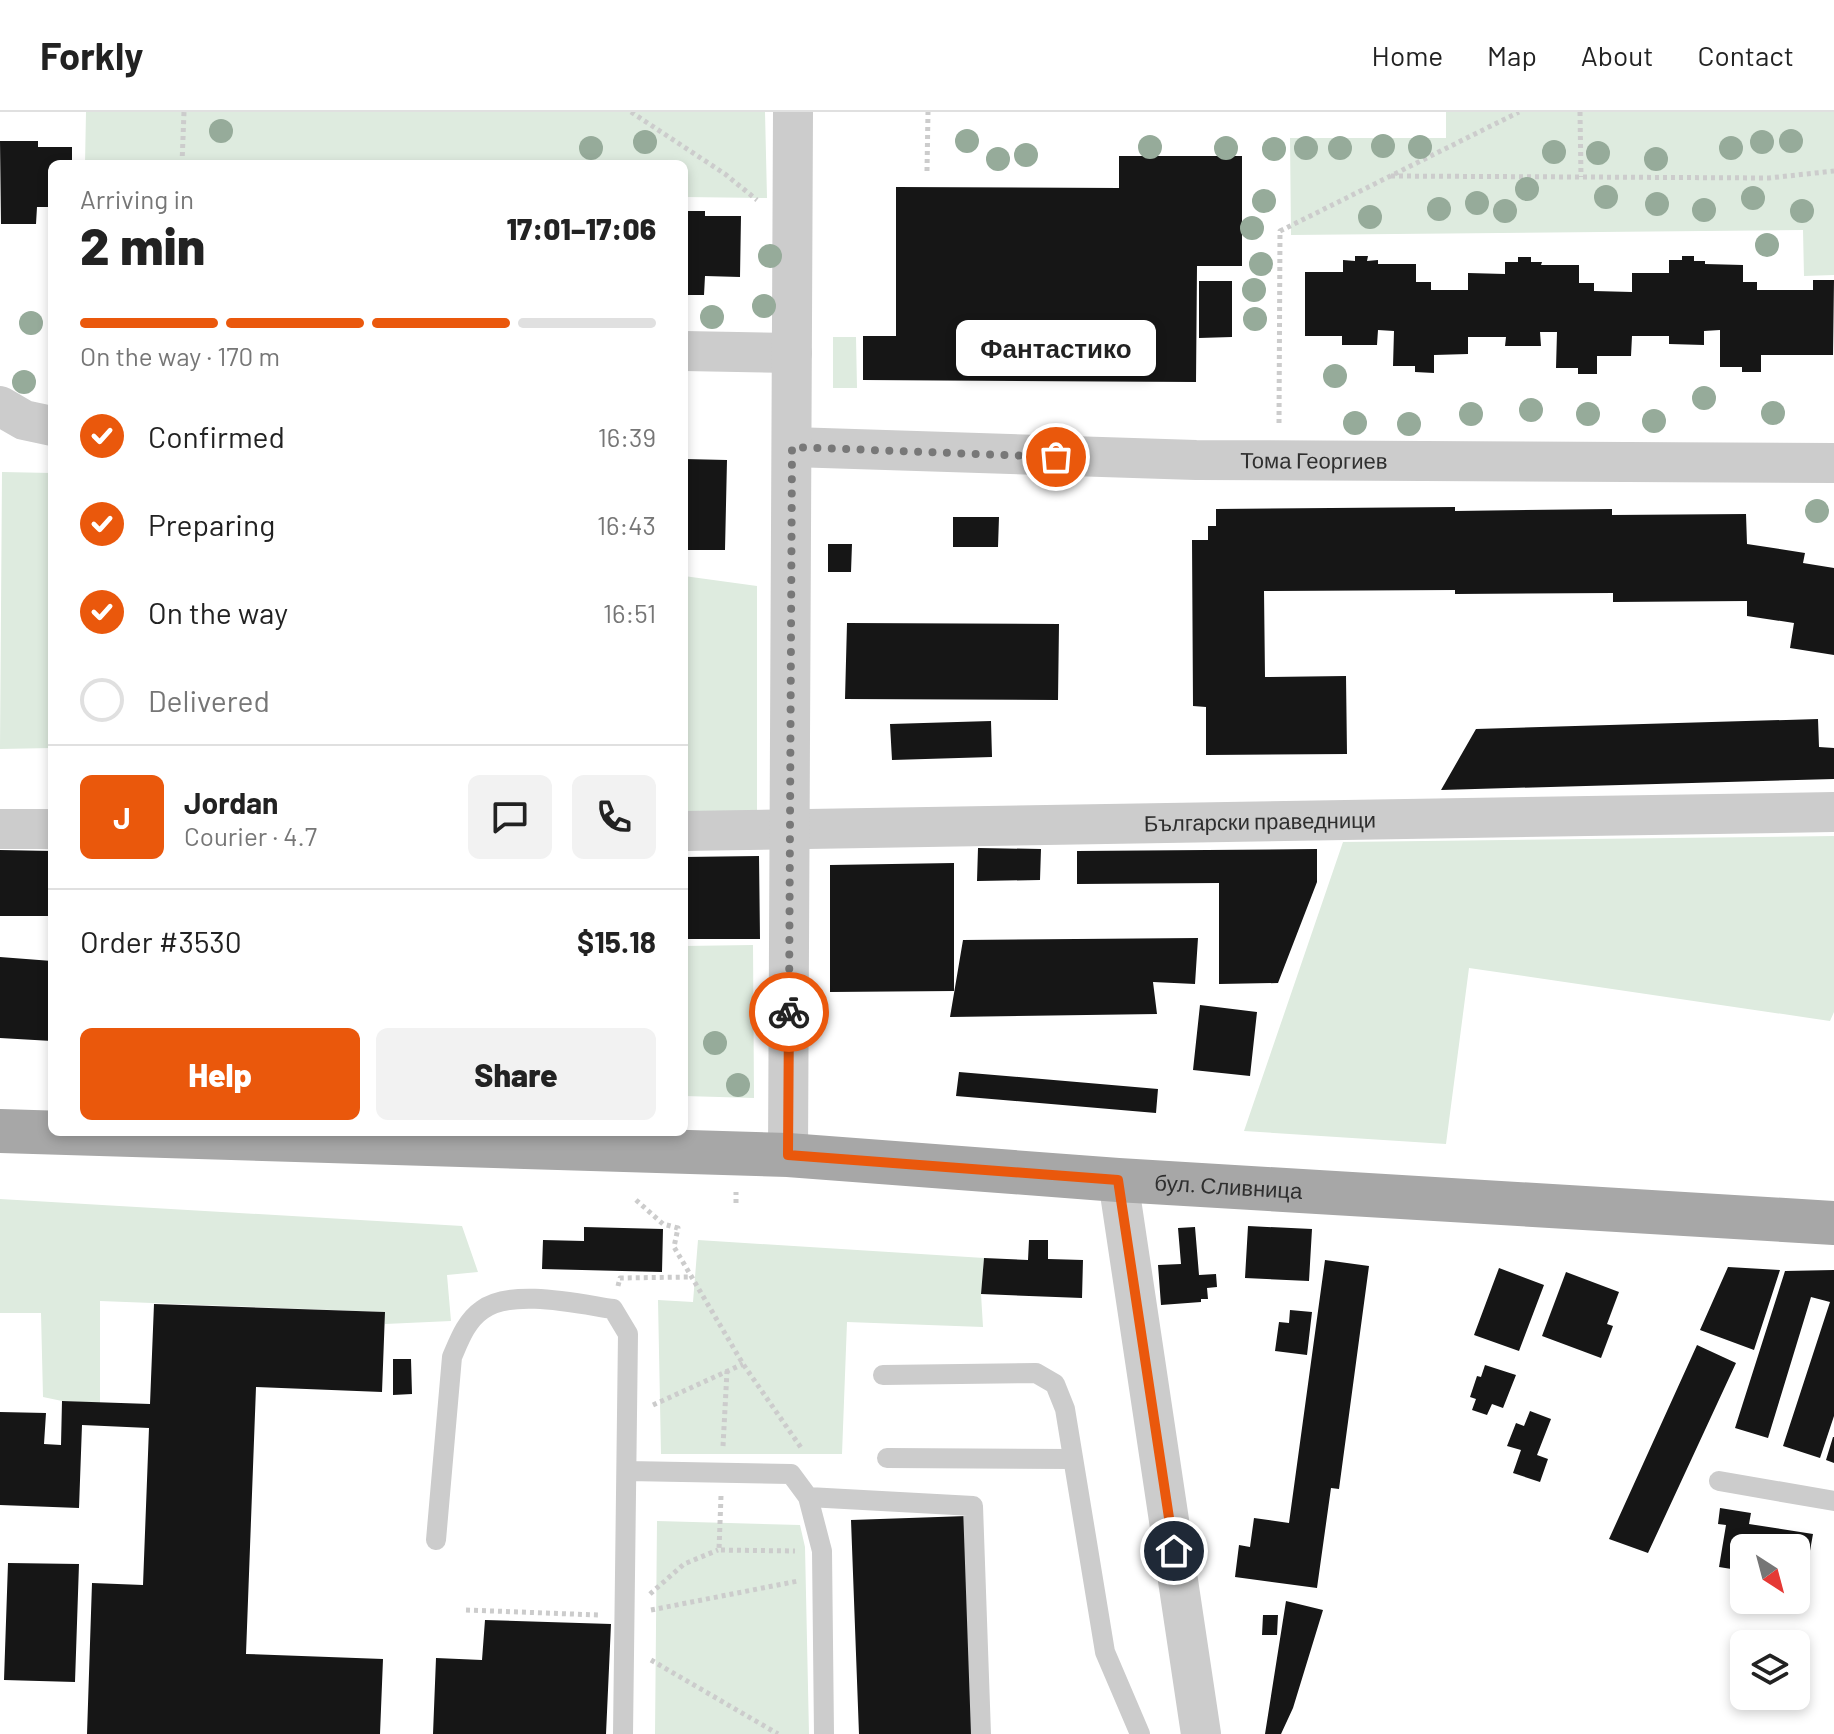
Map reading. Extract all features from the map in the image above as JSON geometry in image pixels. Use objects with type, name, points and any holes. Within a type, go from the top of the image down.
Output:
[{"type":"main road","name":"бул. Сливница","points":[[0,1131],[48,1132]]},
{"type":"main road","name":"бул. Сливница","points":[[164,1136],[788,1155],[1118,1180],[1834,1223]]},
{"type":"street","points":[[788,1155],[793,112]]},
{"type":"street","points":[[688,351],[792,353]]},
{"type":"street","points":[[0,406],[24,420],[48,425]]},
{"type":"street","name":"Тома Георгиев","points":[[792,447],[1279,461],[1834,463]]},
{"type":"street","name":"Български праведници","points":[[688,831],[1834,812]]},
{"type":"street","points":[[0,829],[48,829]]},
{"type":"street","points":[[1118,1180],[1201,1734]]},
{"type":"lane","points":[[436,1540],[452,1357],[463,1331],[482,1309],[513,1299],[613,1309],[628,1334],[623,1734]]},
{"type":"lane","points":[[883,1375],[1036,1373],[1055,1384],[1065,1409],[1105,1652],[1140,1734]]},
{"type":"lane","points":[[887,1458],[1073,1459]]},
{"type":"lane","points":[[628,1471],[791,1474],[814,1497],[822,1551],[824,1734]]},
{"type":"lane","points":[[1719,1481],[1834,1501]]},
{"type":"lane","points":[[814,1497],[973,1506],[981,1734]]},
{"type":"path","points":[[182,160],[184,112]]},
{"type":"path","points":[[631,112],[725,174],[793,228]]},
{"type":"path","points":[[927,171],[928,112]]},
{"type":"path","points":[[1279,461],[1280,231],[1519,112]]},
{"type":"path","points":[[1580,112],[1581,177]]},
{"type":"path","points":[[1391,176],[1769,178],[1834,171]]},
{"type":"path","points":[[636,1200],[663,1224],[678,1228],[674,1247],[743,1364],[802,1449],[814,1497]]},
{"type":"path","points":[[613,1309],[620,1278],[691,1277]]},
{"type":"path","points":[[628,1416],[743,1364]]},
{"type":"path","points":[[625,1616],[684,1564],[719,1550]]},
{"type":"path","points":[[466,1610],[625,1616],[822,1576]]},
{"type":"path","points":[[625,1645],[778,1734]]},
{"type":"shaded area","points":[[86,112],[765,112],[767,198],[688,197],[688,160],[85,160]]},
{"type":"shaded area","points":[[1446,112],[1834,112],[1834,275],[1804,276],[1803,230],[1291,235],[1290,138],[1446,138]]},
{"type":"shaded area","points":[[833,337],[856,337],[857,388],[833,388]]},
{"type":"shaded area","points":[[2,472],[48,473],[48,748],[0,749]]},
{"type":"shaded area","points":[[688,577],[757,586],[757,813],[688,814]]},
{"type":"shaded area","points":[[1834,836],[1834,1012],[1830,1021],[1469,968],[1446,1144],[1244,1131],[1343,842]]},
{"type":"shaded area","points":[[753,945],[754,1098],[688,1096],[688,946]]},
{"type":"shaded area","points":[[0,1199],[462,1226],[478,1272],[447,1275],[451,1321],[385,1324],[384,1312],[100,1301],[100,1403],[62,1401],[43,1397],[41,1313],[0,1313]]},
{"type":"shaded area","points":[[698,1240],[984,1258],[981,1294],[983,1327],[847,1322],[842,1454],[661,1454],[658,1300],[693,1302]]},
{"type":"shaded area","points":[[657,1521],[800,1525],[805,1547],[809,1734],[655,1734]]},
{"type":"building","points":[[0,141],[38,141],[38,147],[72,147],[72,160],[48,160],[48,207],[37,207],[36,224],[1,224]]},
{"type":"building","points":[[1119,156],[1242,156],[1242,266],[1197,266],[1196,382],[863,380],[863,336],[896,336],[896,187],[1119,188]]},
{"type":"building","points":[[688,211],[705,211],[705,216],[741,216],[740,277],[705,276],[704,295],[688,295]]},
{"type":"building","points":[[1355,256],[1368,256],[1367,261],[1378,260],[1378,264],[1416,264],[1416,282],[1431,282],[1431,290],[1468,290],[1468,273],[1505,274],[1505,262],[1518,262],[1518,257],[1531,257],[1531,262],[1542,262],[1541,265],[1579,265],[1579,283],[1594,283],[1594,291],[1632,292],[1632,273],[1669,273],[1669,260],[1682,260],[1682,256],[1694,256],[1694,261],[1705,261],[1705,264],[1743,265],[1743,282],[1757,282],[1757,290],[1813,290],[1813,280],[1834,280],[1833,355],[1761,355],[1761,372],[1742,372],[1742,367],[1720,367],[1720,330],[1704,331],[1704,345],[1669,344],[1669,336],[1632,336],[1631,356],[1597,356],[1597,374],[1578,374],[1578,368],[1556,368],[1557,332],[1540,332],[1541,346],[1505,346],[1506,337],[1468,337],[1468,354],[1434,355],[1434,373],[1415,372],[1415,366],[1393,366],[1394,331],[1378,330],[1377,345],[1342,345],[1342,336],[1305,336],[1305,272],[1343,272],[1343,260],[1355,261]]},
{"type":"building","points":[[1199,281],[1232,281],[1232,337],[1199,338]]},
{"type":"building","points":[[688,459],[727,460],[725,550],[688,550]]},
{"type":"building","points":[[1455,507],[1455,511],[1612,509],[1612,515],[1746,514],[1747,544],[1805,553],[1803,563],[1834,568],[1834,655],[1790,648],[1794,623],[1747,616],[1747,601],[1613,602],[1613,593],[1264,591],[1265,677],[1346,676],[1347,754],[1206,755],[1206,707],[1193,706],[1192,540],[1208,540],[1208,526],[1216,526],[1216,509]]},
{"type":"building","points":[[953,517],[999,517],[998,547],[953,547]]},
{"type":"building","points":[[828,544],[852,544],[851,572],[828,572]]},
{"type":"building","points":[[847,623],[1059,624],[1058,700],[845,699]]},
{"type":"building","points":[[1818,719],[1819,747],[1834,748],[1834,779],[1441,790],[1476,729]]},
{"type":"building","points":[[991,721],[992,757],[892,760],[890,724]]},
{"type":"building","points":[[978,848],[1041,849],[1040,880],[977,881]]},
{"type":"building","points":[[1317,849],[1317,882],[1278,983],[1219,984],[1219,883],[1077,884],[1077,851]]},
{"type":"building","points":[[0,850],[48,851],[48,916],[0,916]]},
{"type":"building","points":[[759,856],[760,939],[688,939],[688,857]]},
{"type":"building","points":[[954,863],[954,991],[830,992],[830,865]]},
{"type":"building","points":[[1198,938],[1195,984],[1153,982],[1157,1014],[950,1017],[963,940]]},
{"type":"building","points":[[0,957],[48,961],[48,1041],[0,1038]]},
{"type":"building","points":[[1200,1005],[1257,1012],[1250,1076],[1193,1070]]},
{"type":"building","points":[[959,1072],[1158,1089],[1156,1113],[956,1096]]},
{"type":"building","points":[[1248,1226],[1312,1229],[1309,1281],[1245,1278]]},
{"type":"building","points":[[584,1227],[663,1229],[662,1272],[542,1269],[543,1240],[584,1241]]},
{"type":"building","points":[[1195,1227],[1199,1275],[1216,1274],[1217,1287],[1207,1288],[1208,1299],[1201,1299],[1201,1302],[1161,1305],[1158,1265],[1181,1264],[1178,1228]]},
{"type":"building","points":[[1029,1240],[1048,1240],[1048,1259],[1083,1260],[1082,1298],[981,1294],[984,1258],[1028,1260]]},
{"type":"building","points":[[1325,1260],[1369,1266],[1339,1489],[1331,1488],[1317,1588],[1235,1577],[1239,1545],[1250,1547],[1254,1518],[1289,1523]]},
{"type":"building","points":[[1728,1267],[1780,1270],[1754,1350],[1700,1330]]},
{"type":"building","points":[[1499,1268],[1544,1285],[1519,1351],[1474,1335]]},
{"type":"building","points":[[1834,1270],[1834,1416],[1820,1458],[1783,1446],[1830,1302],[1811,1297],[1768,1438],[1735,1428],[1785,1271]]},
{"type":"building","points":[[1566,1272],[1619,1292],[1607,1324],[1613,1326],[1601,1358],[1542,1336]]},
{"type":"building","points":[[154,1304],[385,1312],[382,1392],[256,1387],[246,1654],[383,1659],[380,1734],[87,1734],[92,1583],[143,1585],[149,1428],[82,1425],[79,1508],[0,1505],[0,1412],[46,1413],[44,1444],[61,1445],[62,1401],[150,1404]]},
{"type":"building","points":[[1290,1310],[1312,1312],[1307,1355],[1275,1351],[1279,1322],[1289,1323]]},
{"type":"building","points":[[1697,1345],[1736,1363],[1648,1553],[1609,1539]]},
{"type":"building","points":[[393,1359],[411,1359],[412,1394],[393,1395]]},
{"type":"building","points":[[1485,1365],[1516,1375],[1503,1408],[1492,1404],[1487,1415],[1472,1410],[1476,1399],[1470,1397],[1477,1376],[1481,1377]]},
{"type":"building","points":[[1530,1411],[1551,1419],[1537,1455],[1548,1459],[1540,1482],[1513,1473],[1521,1450],[1507,1446],[1516,1423],[1524,1426]]},
{"type":"building","points":[[1834,1437],[1834,1463],[1826,1460]]},
{"type":"building","points":[[1720,1508],[1751,1513],[1749,1524],[1813,1534],[1810,1551],[1810,1534],[1730,1534],[1730,1569],[1719,1567],[1726,1525],[1718,1524]]},
{"type":"building","points":[[967,1516],[975,1734],[859,1734],[851,1520]]},
{"type":"building","points":[[8,1563],[79,1564],[75,1682],[4,1680]]},
{"type":"building","points":[[1286,1601],[1323,1610],[1293,1708],[1281,1734],[1265,1734]]},
{"type":"building","points":[[1263,1615],[1278,1615],[1277,1635],[1262,1635]]},
{"type":"building","points":[[485,1620],[611,1624],[606,1734],[433,1734],[436,1658],[482,1660]]},
{"type":"way so far","points":[[789,1012],[792,447],[1056,457]]},
{"type":"place","name":"Фантастико","points":[[1056,457]]},
{"type":"route","points":[[789,1012],[788,1155],[1118,1180],[1174,1551]]}]
